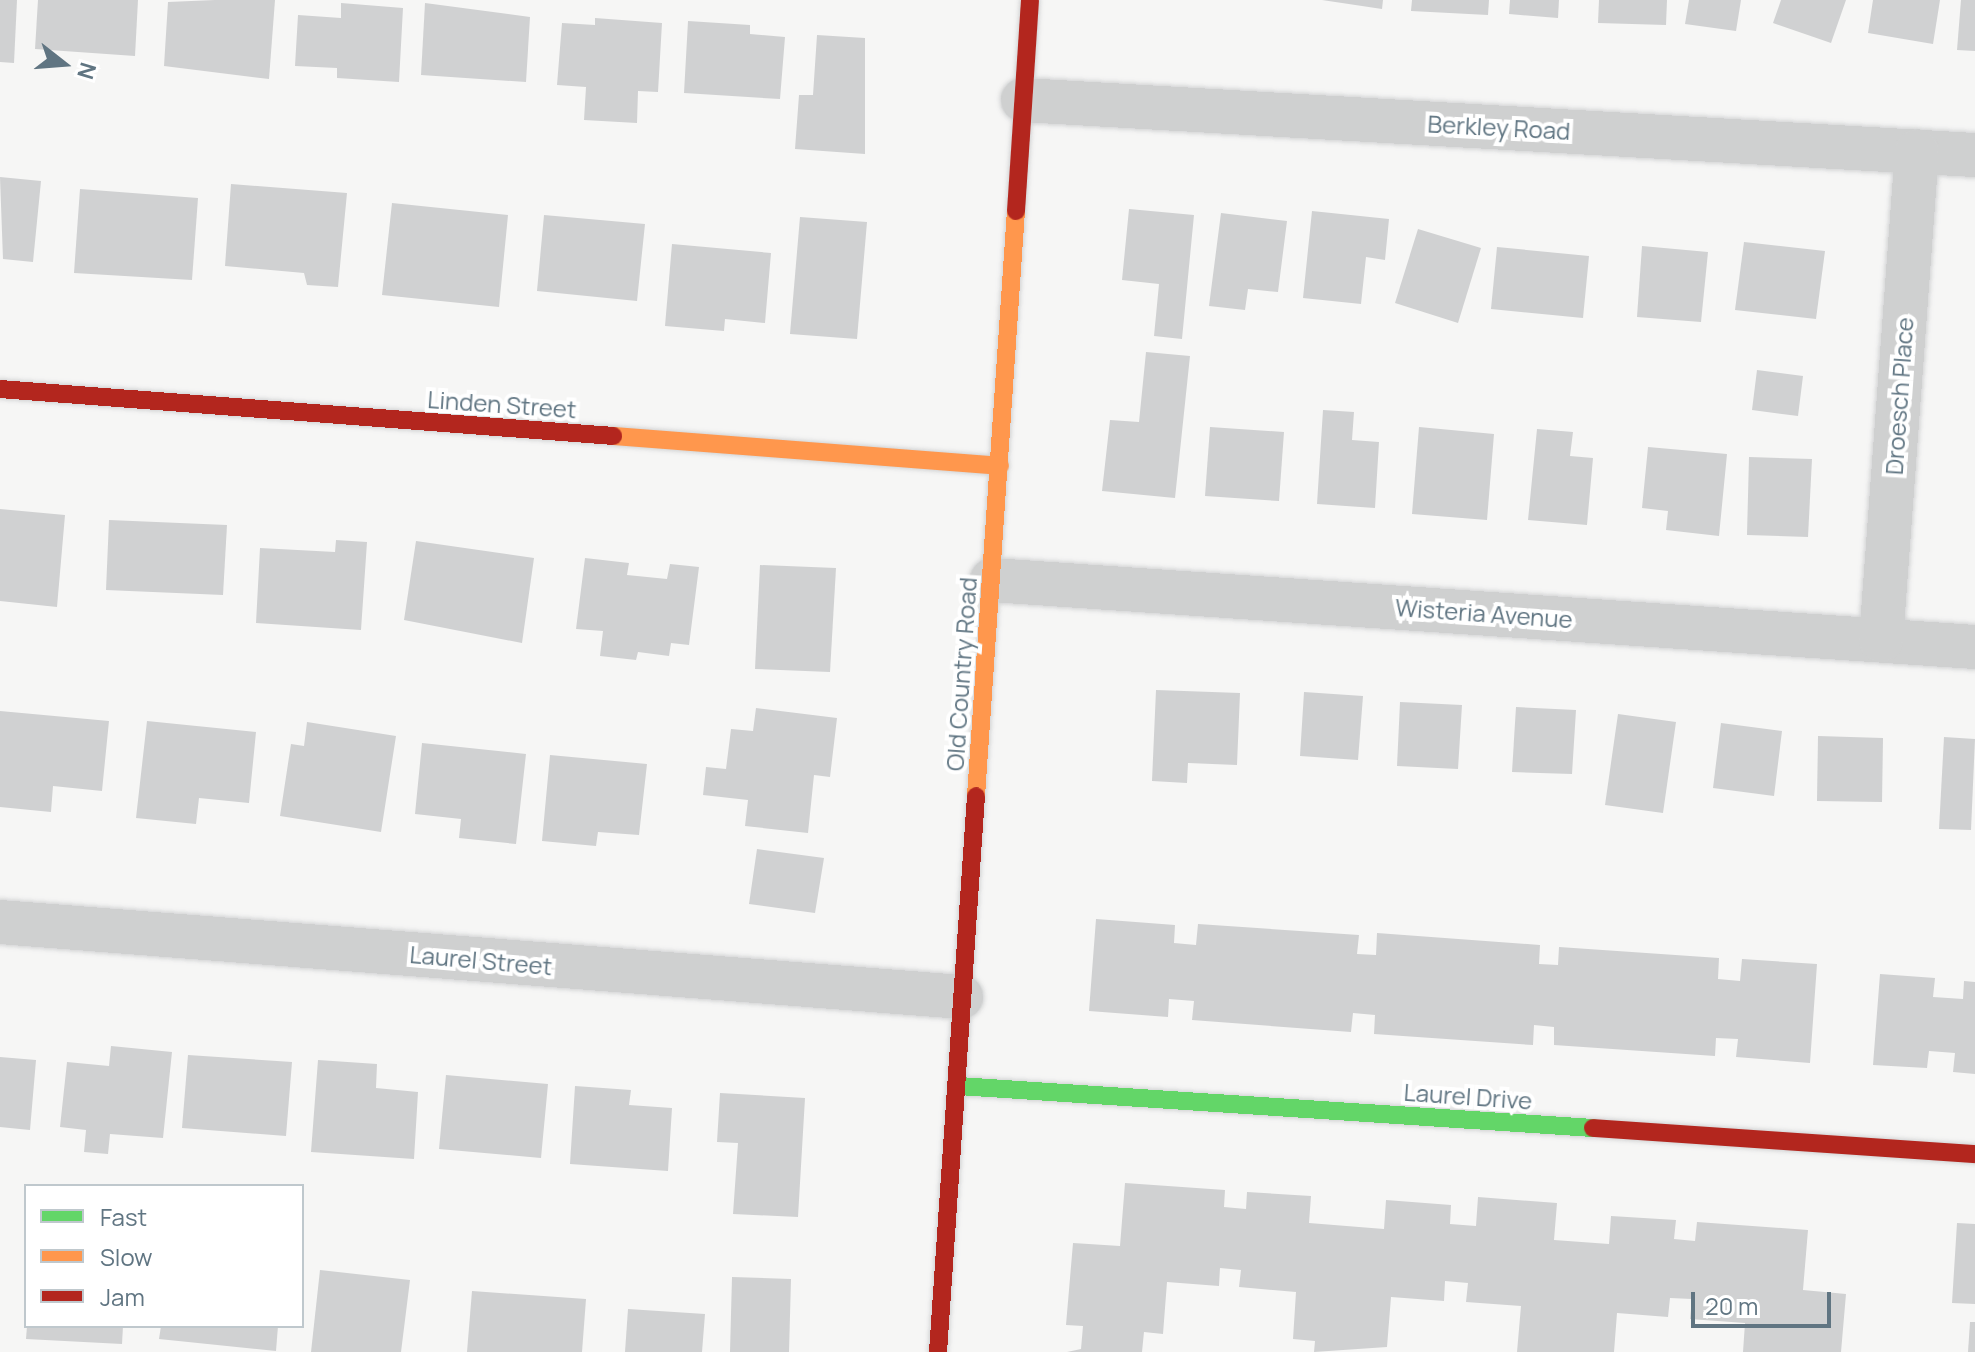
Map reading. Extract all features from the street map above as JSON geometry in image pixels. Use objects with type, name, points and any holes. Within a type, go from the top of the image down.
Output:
[{"type":"street","name":"Old Country Road","points":[[938,1352],[959,1086],[961,997],[1030,0]]},
{"type":"street","name":"Berkley Road","points":[[1023,100],[1975,155]]},
{"type":"street","name":"Droesch Place","points":[[1881,640],[1917,151]]},
{"type":"street","name":"Linden Street","points":[[0,389],[1000,466]]},
{"type":"street","name":"Wisteria Avenue","points":[[992,580],[1975,647]]},
{"type":"street","name":"Laurel Street","points":[[0,922],[961,997]]},
{"type":"street","name":"Laurel Drive","points":[[959,1086],[1975,1154]]},
{"type":"building","points":[[0,0],[17,0],[14,63],[0,62]]},
{"type":"building","points":[[38,0],[138,0],[135,56],[35,49]]},
{"type":"building","points":[[275,0],[269,79],[164,66],[168,2]]},
{"type":"building","points":[[1322,0],[1383,0],[1382,9]]},
{"type":"building","points":[[1412,0],[1489,0],[1488,15],[1411,11]]},
{"type":"building","points":[[1510,0],[1559,0],[1558,18],[1509,14]]},
{"type":"building","points":[[1599,0],[1667,0],[1666,25],[1598,23]]},
{"type":"building","points":[[1689,0],[1741,0],[1736,31],[1685,24]]},
{"type":"building","points":[[1781,0],[1846,0],[1831,43],[1773,23]]},
{"type":"building","points":[[1873,0],[1940,0],[1933,44],[1868,33]]},
{"type":"building","points":[[1961,0],[1975,0],[1975,51],[1957,50]]},
{"type":"building","points":[[341,3],[403,8],[399,82],[337,78],[337,68],[295,66],[298,15],[341,18]]},
{"type":"building","points":[[425,3],[530,17],[526,82],[421,75]]},
{"type":"building","points":[[595,18],[662,23],[658,92],[638,91],[637,123],[584,120],[586,87],[557,85],[562,23],[595,25]]},
{"type":"building","points":[[688,21],[750,25],[750,34],[785,37],[780,99],[684,93]]},
{"type":"building","points":[[817,35],[865,38],[865,154],[795,149],[799,95],[813,95]]},
{"type":"building","points":[[0,177],[41,181],[33,262],[3,259]]},
{"type":"building","points":[[231,184],[347,193],[338,287],[307,285],[304,273],[225,266]]},
{"type":"building","points":[[80,189],[198,198],[192,280],[74,273]]},
{"type":"building","points":[[392,203],[508,215],[499,307],[382,295]]},
{"type":"building","points":[[1129,209],[1194,215],[1182,339],[1154,336],[1159,284],[1122,280]]},
{"type":"building","points":[[1312,211],[1389,219],[1385,260],[1366,257],[1361,304],[1303,298]]},
{"type":"building","points":[[1221,213],[1287,221],[1278,292],[1248,289],[1245,310],[1209,306]]},
{"type":"building","points":[[544,215],[645,224],[637,301],[537,291]]},
{"type":"building","points":[[800,217],[867,222],[857,339],[790,334]]},
{"type":"building","points":[[1418,229],[1481,248],[1458,323],[1395,303]]},
{"type":"building","points":[[1744,242],[1825,251],[1816,319],[1735,310]]},
{"type":"building","points":[[672,244],[771,253],[765,323],[725,319],[724,331],[665,326]]},
{"type":"building","points":[[1642,246],[1708,252],[1701,322],[1637,317]]},
{"type":"building","points":[[1497,247],[1589,256],[1583,318],[1491,309]]},
{"type":"building","points":[[1146,352],[1190,356],[1175,498],[1102,491],[1110,420],[1139,422]]},
{"type":"building","points":[[1757,370],[1803,376],[1798,416],[1752,410]]},
{"type":"building","points":[[1323,410],[1354,412],[1352,440],[1379,442],[1375,508],[1317,504]]},
{"type":"building","points":[[1210,427],[1284,432],[1279,501],[1205,496]]},
{"type":"building","points":[[1419,427],[1494,434],[1487,520],[1412,514]]},
{"type":"building","points":[[1537,429],[1573,432],[1570,456],[1593,458],[1587,525],[1528,520]]},
{"type":"building","points":[[1648,447],[1727,454],[1719,536],[1666,530],[1668,511],[1642,508]]},
{"type":"building","points":[[1749,457],[1812,459],[1808,537],[1747,535]]},
{"type":"building","points":[[0,509],[65,515],[57,607],[0,601]]},
{"type":"building","points":[[109,520],[227,525],[223,595],[106,590]]},
{"type":"building","points":[[336,540],[367,542],[361,630],[256,623],[260,548],[335,552]]},
{"type":"building","points":[[416,541],[534,558],[522,643],[404,620]]},
{"type":"building","points":[[585,558],[629,563],[627,575],[667,579],[670,564],[699,567],[689,645],[671,643],[669,656],[638,652],[636,660],[600,656],[603,631],[576,629]]},
{"type":"building","points":[[760,565],[836,568],[830,672],[755,669]]},
{"type":"building","points":[[1156,690],[1240,693],[1237,765],[1188,763],[1187,783],[1152,781]]},
{"type":"building","points":[[1304,692],[1363,696],[1358,760],[1300,756]]},
{"type":"building","points":[[1400,702],[1462,705],[1458,769],[1397,766]]},
{"type":"building","points":[[1516,707],[1576,710],[1572,774],[1512,772]]},
{"type":"building","points":[[756,708],[837,718],[830,777],[814,775],[808,833],[745,826],[748,800],[703,795],[706,767],[726,769],[731,729],[753,731]]},
{"type":"building","points":[[0,711],[109,721],[102,791],[53,786],[51,812],[0,807]]},
{"type":"building","points":[[1618,714],[1676,722],[1663,813],[1605,805]]},
{"type":"building","points":[[147,721],[256,732],[249,803],[199,798],[196,824],[136,818]]},
{"type":"building","points":[[307,722],[396,736],[381,832],[280,816],[291,744],[304,746]]},
{"type":"building","points":[[1721,723],[1782,731],[1774,796],[1713,788]]},
{"type":"building","points":[[1818,736],[1883,738],[1882,802],[1817,801]]},
{"type":"building","points":[[1944,737],[1975,739],[1971,830],[1939,829]]},
{"type":"building","points":[[422,743],[526,754],[516,844],[459,838],[461,819],[415,814]]},
{"type":"building","points":[[550,755],[647,764],[639,835],[598,832],[596,846],[542,841]]},
{"type":"building","points":[[757,849],[824,858],[815,913],[749,904]]},
{"type":"building","points":[[1096,919],[1175,925],[1174,943],[1196,945],[1198,924],[1359,935],[1357,954],[1376,955],[1377,933],[1540,945],[1539,964],[1558,965],[1559,947],[1719,958],[1718,979],[1740,981],[1742,959],[1817,964],[1810,1063],[1736,1057],[1738,1039],[1716,1038],[1715,1056],[1554,1045],[1554,1027],[1534,1025],[1533,1045],[1374,1034],[1375,1015],[1353,1013],[1351,1032],[1192,1020],[1194,1001],[1169,999],[1168,1017],[1089,1011]]},
{"type":"building","points":[[1880,974],[1935,978],[1933,997],[1963,999],[1964,981],[1975,982],[1975,1074],[1953,1072],[1955,1053],[1929,1051],[1927,1068],[1873,1065]]},
{"type":"building","points":[[111,1046],[172,1052],[163,1138],[110,1134],[108,1154],[84,1152],[86,1130],[60,1127],[67,1062],[109,1066]]},
{"type":"building","points":[[188,1055],[292,1062],[286,1136],[182,1128]]},
{"type":"building","points":[[0,1057],[36,1060],[30,1130],[0,1127]]},
{"type":"building","points":[[318,1060],[377,1064],[376,1088],[418,1092],[414,1159],[311,1152]]},
{"type":"building","points":[[446,1075],[548,1084],[541,1158],[439,1149]]},
{"type":"building","points":[[575,1086],[631,1090],[629,1105],[672,1108],[668,1171],[570,1164]]},
{"type":"building","points":[[720,1093],[805,1098],[798,1217],[733,1214],[738,1143],[717,1142]]},
{"type":"building","points":[[1125,1183],[1225,1190],[1224,1207],[1246,1209],[1247,1192],[1311,1196],[1309,1223],[1384,1229],[1386,1200],[1451,1205],[1450,1224],[1476,1226],[1478,1197],[1557,1203],[1554,1240],[1609,1244],[1611,1216],[1676,1220],[1674,1239],[1695,1241],[1697,1222],[1808,1230],[1803,1290],[1846,1294],[1841,1352],[1743,1352],[1745,1323],[1690,1319],[1692,1299],[1670,1298],[1668,1317],[1617,1313],[1614,1352],[1517,1352],[1521,1306],[1466,1302],[1468,1283],[1445,1281],[1444,1301],[1391,1297],[1387,1347],[1314,1352],[1315,1341],[1293,1339],[1296,1292],[1239,1287],[1241,1270],[1220,1268],[1219,1286],[1167,1282],[1163,1334],[1144,1332],[1142,1352],[1067,1352],[1081,1349],[1083,1326],[1066,1325],[1073,1243],[1120,1246]]},
{"type":"building","points":[[1957,1223],[1975,1224],[1975,1304],[1952,1303]]},
{"type":"building","points":[[320,1270],[410,1280],[401,1352],[311,1352]]},
{"type":"building","points":[[732,1277],[791,1279],[789,1352],[730,1352]]},
{"type":"building","points":[[472,1291],[586,1299],[582,1352],[467,1352]]},
{"type":"building","points":[[628,1309],[705,1314],[702,1352],[625,1352]]},
{"type":"building","points":[[1970,1322],[1975,1322],[1975,1352],[1968,1352]]},
{"type":"building","points":[[27,1328],[123,1328],[122,1344],[26,1339]]},
{"type":"building","points":[[161,1328],[278,1328],[276,1351],[159,1339]]},
{"type":"traffic: fast","points":[[959,1086],[1593,1128]]},
{"type":"traffic: slow","points":[[976,796],[1016,211]]},
{"type":"traffic: slow","points":[[613,436],[1000,466]]},
{"type":"traffic: jam","points":[[1016,211],[1030,0]]},
{"type":"traffic: jam","points":[[0,389],[613,436]]},
{"type":"traffic: jam","points":[[938,1352],[976,796]]},
{"type":"traffic: jam","points":[[1593,1128],[1975,1154]]}]
